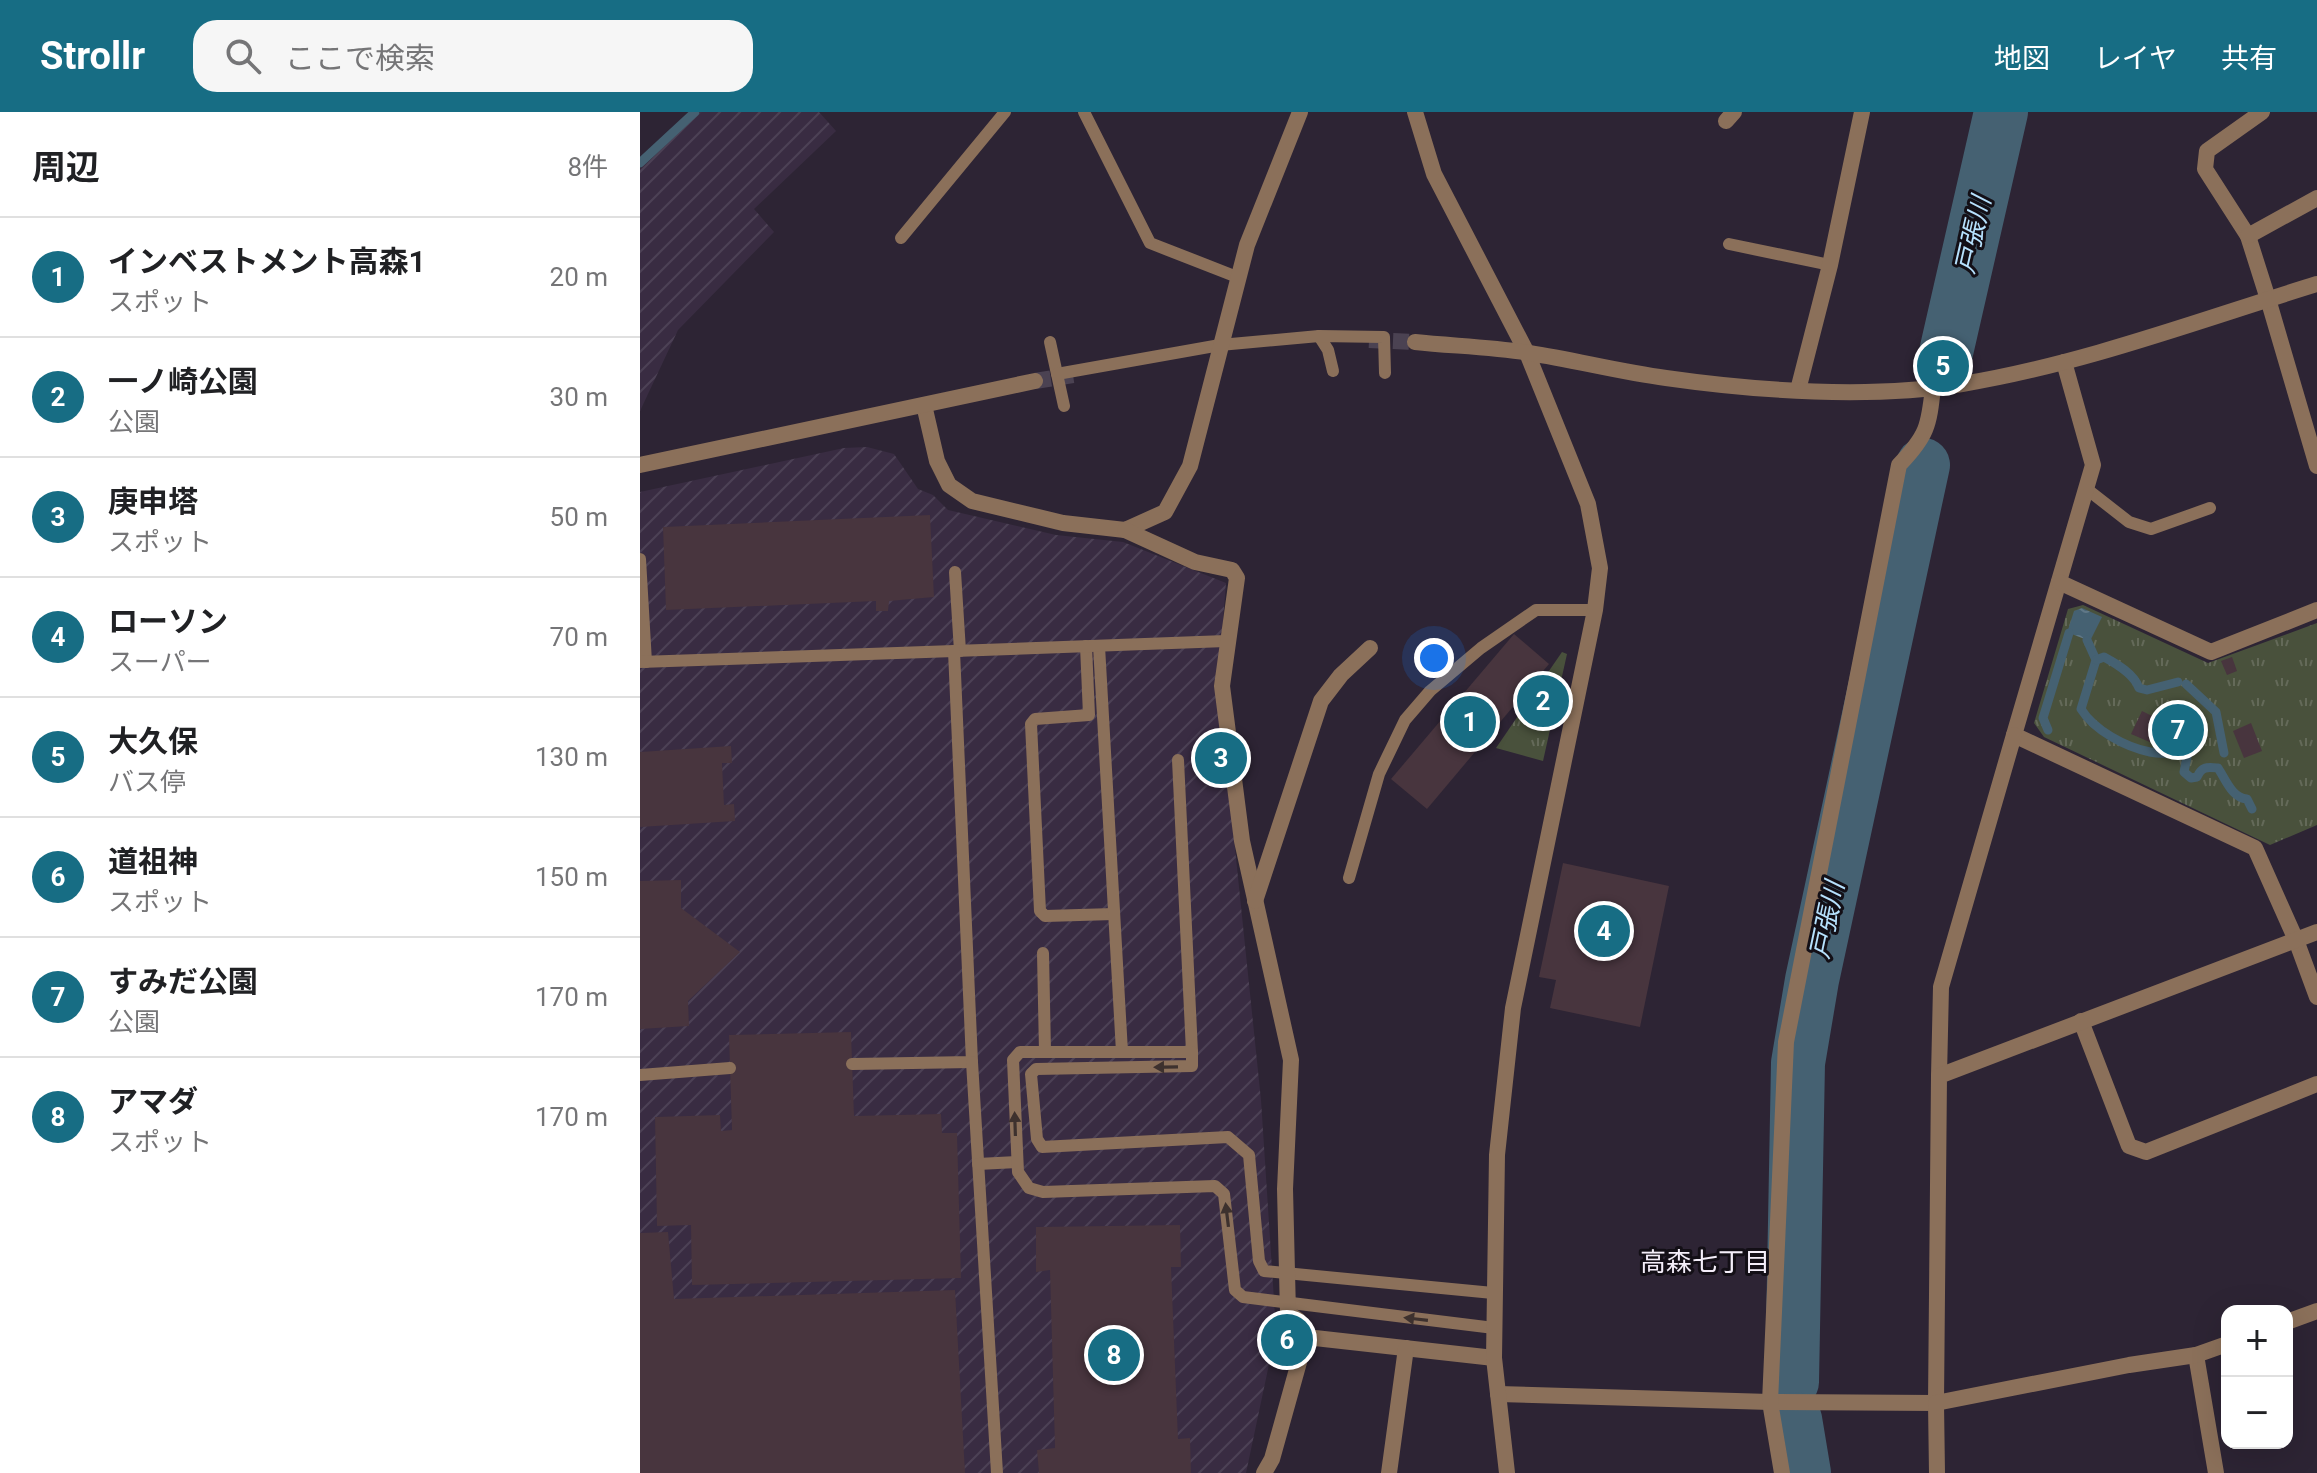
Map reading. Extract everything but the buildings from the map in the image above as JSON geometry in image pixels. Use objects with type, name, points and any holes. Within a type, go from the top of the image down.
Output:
[{"type":"street","points":[[1125,530],[1165,512],[1190,466],[1237,277],[1300,112]]},
{"type":"street","points":[[1415,112],[1434,174],[1527,353],[1588,504],[1600,568],[1595,610],[1513,1008],[1497,1155],[1494,1358],[1507,1473]]},
{"type":"street","points":[[1798,390],[1830,265],[1862,112]]},
{"type":"street","points":[[2262,112],[2207,151],[2205,169],[2248,236],[2317,466]]},
{"type":"street","points":[[2248,236],[2317,198]]},
{"type":"street","points":[[1415,342],[1527,353],[1666,378],[1798,390],[1933,387],[2064,362],[2317,284]]},
{"type":"street","points":[[1937,1473],[1941,987],[2093,465],[2064,362]]},
{"type":"street","points":[[640,465],[1035,381]]},
{"type":"street","points":[[1782,1473],[1770,1402],[1786,1042],[1899,465],[1916,447],[1929,426],[1933,387]]},
{"type":"street","points":[[924,405],[937,461],[949,485],[972,501],[1063,523],[1125,530],[1195,562],[1232,570],[1237,578],[1222,686],[1242,841],[1291,1060],[1285,1189],[1288,1313],[1298,1320],[1306,1337],[1272,1459],[1264,1473]]},
{"type":"street","points":[[2059,582],[2211,652],[2317,610]]},
{"type":"street","points":[[1255,903],[1321,701],[1341,675],[1370,648]]},
{"type":"street","points":[[2014,735],[2255,848],[2296,940],[2317,997]]},
{"type":"street","points":[[1939,1076],[2317,932]]},
{"type":"street","points":[[2081,1021],[2129,1146],[2146,1152],[2317,1084]]},
{"type":"street","points":[[2293,1320],[2317,1311]]},
{"type":"street","points":[[1306,1337],[1494,1358]]},
{"type":"street","points":[[1498,1394],[1770,1402],[1936,1403],[2196,1355],[2221,1346]]},
{"type":"street","points":[[1389,1473],[1406,1348]]},
{"type":"street","points":[[2196,1355],[2216,1473]]},
{"type":"lane","points":[[901,238],[1005,112]]},
{"type":"lane","points":[[1084,112],[1150,243],[1237,277]]},
{"type":"lane","points":[[1729,244],[1830,265]]},
{"type":"lane","points":[[1319,336],[1328,350],[1333,371]]},
{"type":"lane","points":[[1057,374],[1220,345],[1319,336],[1384,337],[1385,373]]},
{"type":"lane","points":[[1050,342],[1064,406]]},
{"type":"lane","points":[[2088,490],[2129,522],[2151,529],[2210,508]]},
{"type":"lane","points":[[640,559],[643,662],[1226,641]]},
{"type":"lane","points":[[955,572],[972,1062],[997,1473]]},
{"type":"lane","points":[[1349,878],[1379,774],[1405,720],[1430,691],[1481,648],[1536,610],[1595,610]]},
{"type":"lane","points":[[1093,646],[1089,715],[1035,719],[1031,724],[1040,911],[1045,916],[1114,914]]},
{"type":"lane","points":[[1093,646],[1122,1052]]},
{"type":"lane","points":[[1178,760],[1192,1066],[1036,1069],[1031,1074],[1037,1139],[1042,1147],[1228,1137],[1249,1155],[1259,1261],[1264,1271],[1493,1293]]},
{"type":"lane","points":[[1043,953],[1045,1052]]},
{"type":"lane","points":[[1192,1052],[1020,1052],[1013,1060],[1017,1162],[1018,1172],[1029,1188],[1043,1192],[1215,1186],[1224,1194],[1235,1290],[1243,1297],[1494,1328]]},
{"type":"lane","points":[[852,1064],[972,1062]]},
{"type":"lane","points":[[640,1075],[730,1068]]},
{"type":"lane","points":[[978,1164],[1017,1162]]},
{"type":"shaded area","points":[[701,112],[819,112],[836,131],[754,209],[774,232],[678,330],[640,411],[640,169]]},
{"type":"shaded area","points":[[867,447],[894,454],[918,489],[933,495],[948,510],[1056,535],[1123,542],[1226,583],[1218,684],[1261,1100],[1276,1331],[1246,1473],[640,1473],[640,492],[844,448]]},
{"type":"green space","points":[[2083,605],[2208,663],[2317,623],[2317,825],[2270,845],[2044,737],[2034,723],[2068,609]]},
{"type":"green space","points":[[1562,652],[1567,654],[1543,761],[1496,748]]},
{"type":"water","points":[[2082,608],[2102,617],[2090,641],[2068,630],[2074,611]]},
{"type":"waterway","points":[[640,163],[695,112]]},
{"type":"waterway","name":"戸張川","points":[[1945,357],[2001,112]]},
{"type":"waterway","name":"戸張川","points":[[1792,1382],[1798,1063],[1812,980],[1923,465]]},
{"type":"waterway","points":[[2048,730],[2043,718],[2069,633]]},
{"type":"waterway","points":[[2087,640],[2096,660],[2081,709],[2087,717],[2102,731],[2130,746],[2187,757],[2184,772],[2191,778],[2197,777],[2205,768],[2218,768],[2233,792],[2247,799],[2252,809]]},
{"type":"waterway","points":[[2096,660],[2104,657],[2119,666],[2139,688],[2147,690],[2178,682]]},
{"type":"waterway","points":[[2186,684],[2216,712],[2224,753]]},
{"type":"waterway","name":"戸張川","points":[[1795,1419],[1804,1473]]},
{"type":"tunnel","points":[[1369,340],[1415,342]]},
{"type":"tunnel","points":[[1035,381],[1073,375]]},
{"type":"place","name":"大久保","points":[[1943,366]]},
{"type":"place","name":"一ノ崎公園","points":[[1543,701]]},
{"type":"place","name":"インベストメント高森1","points":[[1470,722]]},
{"type":"place","name":"すみだ公園","points":[[2178,730]]},
{"type":"place","name":"庚申塔","points":[[1221,758]]},
{"type":"place","name":"ローソン","points":[[1604,931]]},
{"type":"place","name":"道祖神","points":[[1287,1340]]},
{"type":"place","name":"アマダ","points":[[1114,1355]]},
{"type":"district","name":"高森七丁目","points":[[1705,1262]]}]
